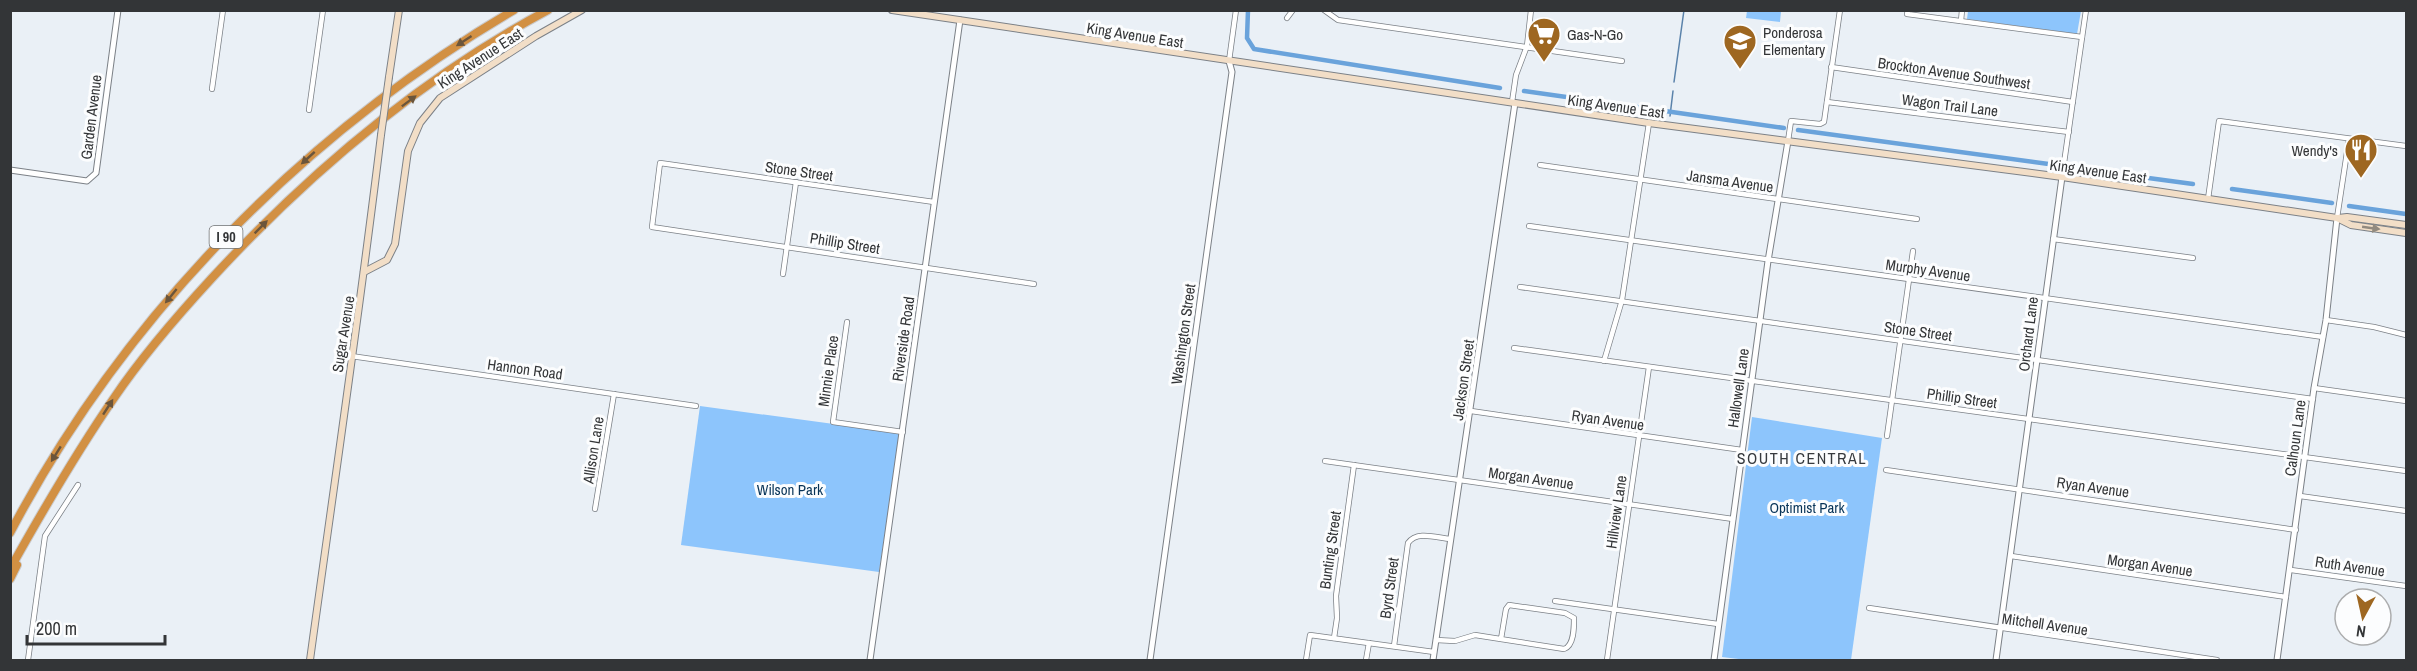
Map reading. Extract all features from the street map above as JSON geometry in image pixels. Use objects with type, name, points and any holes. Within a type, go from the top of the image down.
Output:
[{"type":"highway","name":"I 90","points":[[10,533],[30,496],[100,387],[182,283],[223,239],[305,161],[360,114],[420,69],[514,10]]},
{"type":"highway","name":"I 90","points":[[10,569],[43,510],[109,405],[152,347],[229,260],[279,209],[361,137],[431,84],[548,10]]},
{"type":"highway","points":[[10,579],[43,510]]},
{"type":"main road","name":"Sugar Avenue","points":[[310,660],[399,10]]},
{"type":"main road","name":"King Avenue East","points":[[364,272],[387,260],[395,244],[408,150],[420,123],[440,98],[536,36],[582,10]]},
{"type":"main road","name":"King Avenue East","points":[[892,10],[1650,123],[2062,177],[2337,218],[2347,217],[2406,225]]},
{"type":"main road","name":"King Avenue East","points":[[2337,218],[2351,225],[2406,233]]},
{"type":"street","name":"Garden Avenue","points":[[10,170],[87,181],[96,173],[118,10]]},
{"type":"street","points":[[212,89],[223,10]]},
{"type":"street","points":[[309,110],[323,10]]},
{"type":"street","name":"Washington Street","points":[[1150,660],[1232,72],[1229,61],[1236,10]]},
{"type":"street","points":[[1287,18],[1293,10]]},
{"type":"street","points":[[1324,10],[1337,22],[1527,46],[1622,61]]},
{"type":"street","name":"Jackson Street","points":[[1433,660],[1471,411],[1516,75],[1527,46],[1532,10]]},
{"type":"street","points":[[1827,102],[1840,10]]},
{"type":"street","points":[[1961,21],[1962,10]]},
{"type":"street","name":"Orchard Lane","points":[[1995,660],[2011,556],[2052,239],[2086,10]]},
{"type":"street","points":[[1908,12],[2082,37]]},
{"type":"street","name":"Riverside Road","points":[[870,660],[960,20]]},
{"type":"street","name":"Brockton Avenue Southwest","points":[[1831,67],[2073,102]]},
{"type":"street","name":"Hallowell Lane","points":[[1714,660],[1768,261],[1791,120],[1820,124],[1824,122],[1827,102]]},
{"type":"street","name":"Wagon Trail Lane","points":[[1827,102],[2069,132]]},
{"type":"street","points":[[2208,199],[2219,120],[2406,146]]},
{"type":"street","points":[[1604,361],[1622,300],[1650,123]]},
{"type":"street","points":[[2337,218],[2349,139]]},
{"type":"street","name":"Stone Street","points":[[652,227],[660,163],[934,202]]},
{"type":"street","name":"Jansma Avenue","points":[[1540,165],[1917,219]]},
{"type":"street","points":[[783,274],[796,183]]},
{"type":"street","name":"Calhoun Lane","points":[[2277,660],[2314,388],[2326,320],[2337,218]]},
{"type":"street","name":"Murphy Avenue","points":[[1529,226],[2045,300],[2323,337]]},
{"type":"street","name":"Phillip Street","points":[[652,227],[1034,284]]},
{"type":"street","points":[[2052,239],[2193,258]]},
{"type":"street","points":[[1887,436],[1913,251]]},
{"type":"street","name":"Stone Street","points":[[1520,286],[2313,399]]},
{"type":"street","points":[[2326,320],[2374,327],[2406,335]]},
{"type":"street","name":"Minnie Place","points":[[847,322],[833,422],[903,432]]},
{"type":"street","name":"Phillip Street","points":[[1514,348],[2406,471]]},
{"type":"street","name":"Hannon Road","points":[[351,356],[696,406]]},
{"type":"street","name":"Hillview Lane","points":[[1607,660],[1649,367]]},
{"type":"street","points":[[2314,388],[2406,401]]},
{"type":"street","name":"Allison Lane","points":[[596,509],[614,394]]},
{"type":"street","name":"Ryan Avenue","points":[[1471,411],[1742,450]]},
{"type":"street","name":"Morgan Avenue","points":[[1325,461],[1733,519]]},
{"type":"street","name":"Bunting Street","points":[[1334,638],[1337,618],[1336,596],[1354,465]]},
{"type":"street","name":"Ryan Avenue","points":[[1886,470],[2296,530]]},
{"type":"street","points":[[28,660],[45,536],[78,485]]},
{"type":"street","points":[[2300,496],[2406,511]]},
{"type":"street","name":"Byrd Street","points":[[1394,646],[1408,543],[1412,537],[1418,535],[1450,539]]},
{"type":"street","name":"Morgan Avenue","points":[[2011,556],[2286,597]]},
{"type":"street","name":"Ruth Avenue","points":[[2291,570],[2406,586]]},
{"type":"street","points":[[1555,601],[1718,624]]},
{"type":"street","points":[[1436,640],[1455,641],[1475,635],[1501,639],[1567,648],[1571,645],[1574,618],[1565,613],[1509,605],[1506,609],[1501,639]]},
{"type":"street","name":"Mitchell Avenue","points":[[1869,608],[2217,660]]},
{"type":"street","points":[[1306,660],[1310,635],[1434,652]]},
{"type":"street","points":[[1366,660],[1369,643]]},
{"type":"green space","points":[[1968,10],[2081,11],[2077,34],[1967,19]]},
{"type":"green space","points":[[1747,11],[1781,11],[1780,22],[1746,18]]},
{"type":"green space","name":"Wilson Park","points":[[700,406],[900,433],[879,572],[681,545]]},
{"type":"green space","name":"Optimist Park","points":[[1752,417],[1882,438],[1851,660],[1747,660],[1722,657]]},
{"type":"waterway","points":[[1248,10],[1247,38],[1254,49],[1500,88]]},
{"type":"waterway","points":[[1674,82],[1684,10]]},
{"type":"waterway","points":[[1524,91],[1658,110]]},
{"type":"waterway","points":[[1670,116],[1673,91]]},
{"type":"waterway","points":[[1665,111],[1784,128]]},
{"type":"waterway","points":[[1798,130],[2056,165]]},
{"type":"waterway","points":[[2074,168],[2193,184]]},
{"type":"waterway","points":[[2232,189],[2332,203]]},
{"type":"waterway","points":[[2349,206],[2406,214]]},
{"type":"place","name":"Gas-N-Go","points":[[1544,63]]},
{"type":"place","name":"Ponderosa Elementary","points":[[1740,70]]},
{"type":"place","name":"Wendy's","points":[[2361,179]]},
{"type":"district","name":"SOUTH CENTRAL","points":[[1802,458]]}]
